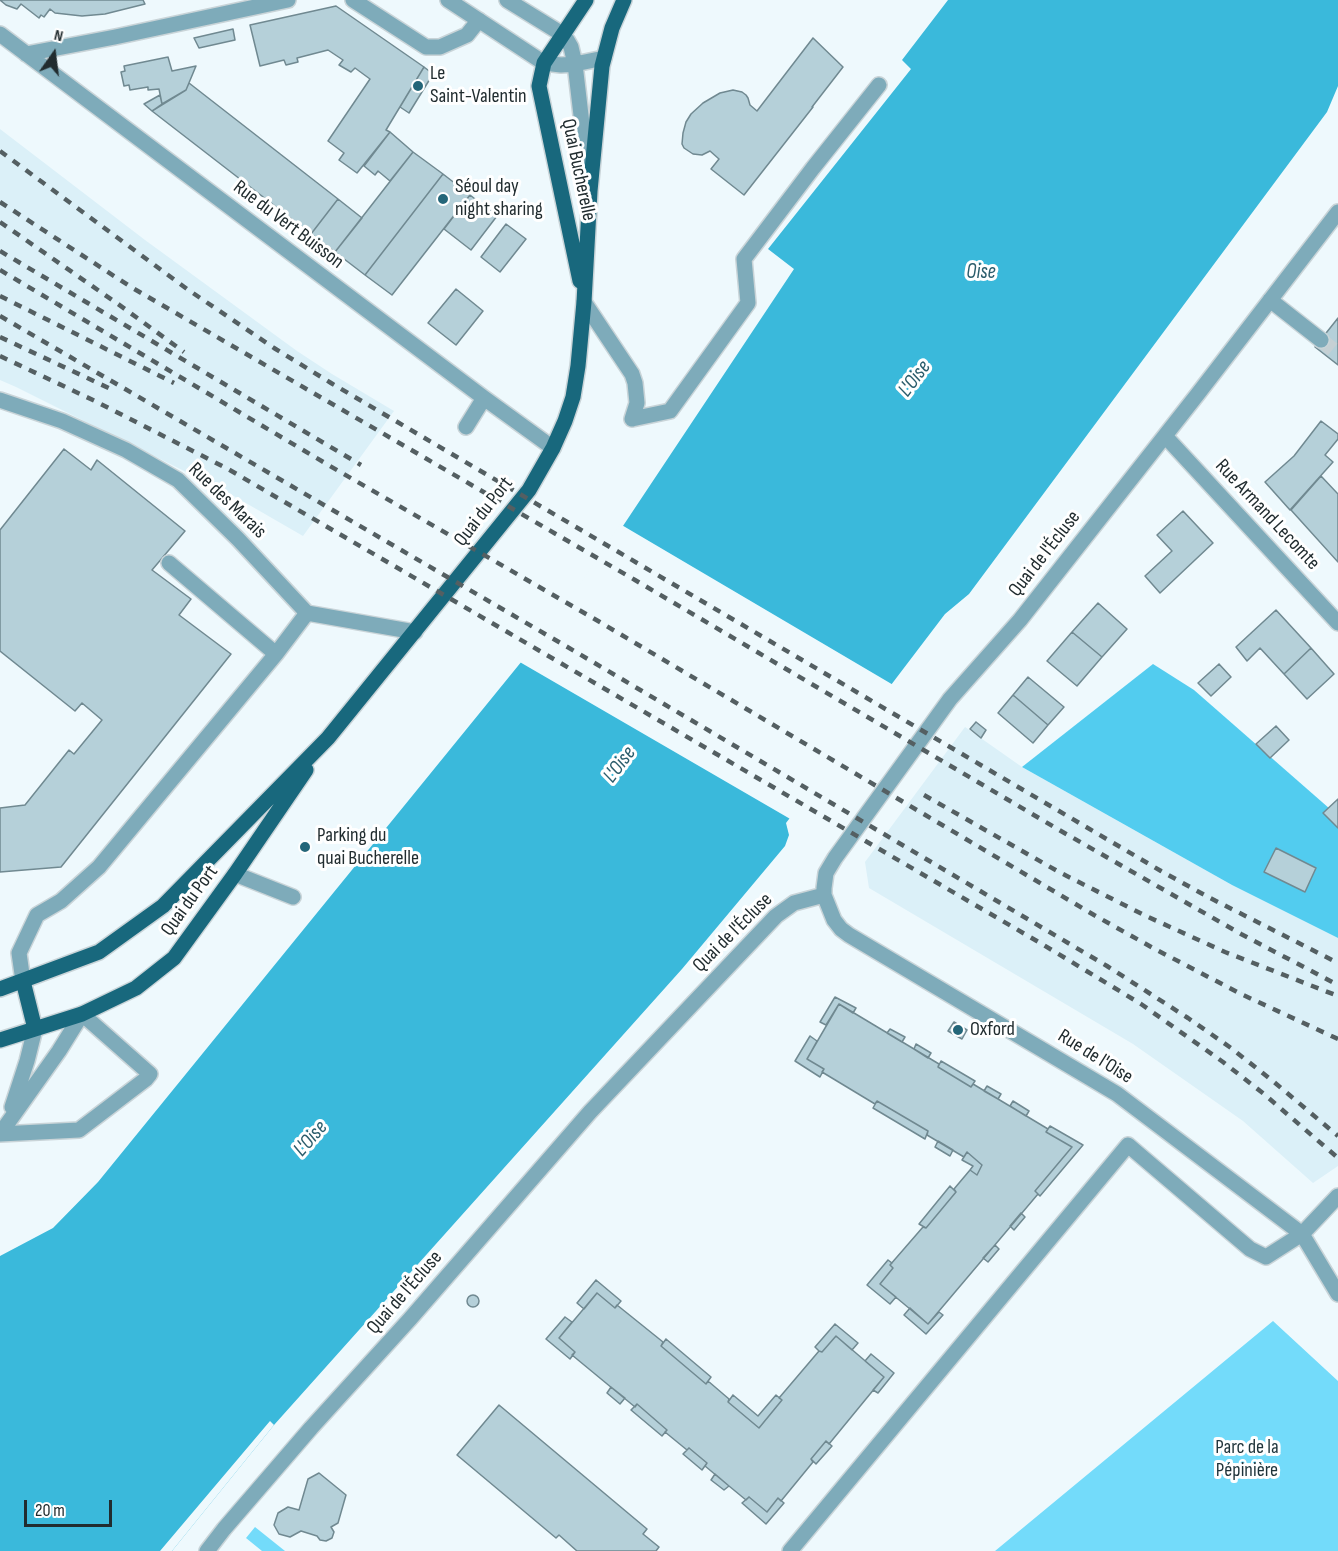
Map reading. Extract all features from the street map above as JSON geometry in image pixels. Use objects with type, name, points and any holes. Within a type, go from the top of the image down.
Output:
[{"type":"main road","points":[[548,56],[586,0]]},
{"type":"main road","name":"Quai Bucherelle","points":[[553,448],[573,397],[578,366],[590,191],[603,62],[612,28],[624,0]]},
{"type":"main road","name":"Quai Bucherelle","points":[[548,56],[540,77],[540,94],[584,302]]},
{"type":"main road","name":"Quai du Port","points":[[0,1040],[82,1014],[136,988],[174,958],[235,874],[328,738],[529,490],[553,448]]},
{"type":"main road","name":"Quai du Port","points":[[0,989],[99,952],[163,906],[328,738]]},
{"type":"main road","points":[[23,981],[35,1029]]},
{"type":"street","points":[[26,54],[288,0]]},
{"type":"street","points":[[353,0],[426,46],[440,47],[466,35],[478,20]]},
{"type":"street","points":[[448,0],[478,20],[548,56],[552,65],[603,62]]},
{"type":"street","points":[[513,1],[562,34],[571,47],[590,191]]},
{"type":"street","name":"Rue du Vert Buisson","points":[[0,34],[553,448]]},
{"type":"street","points":[[584,302],[632,374],[637,403],[632,419],[670,411],[748,303],[744,259],[879,86]]},
{"type":"street","name":"Quai de l'Écluse","points":[[207,1551],[304,1436],[410,1319],[590,1112],[776,916],[794,903],[824,896],[825,879],[829,867],[950,699],[1020,620],[1338,212]]},
{"type":"street","points":[[1270,300],[1321,340]]},
{"type":"street","points":[[466,428],[484,398]]},
{"type":"street","name":"Rue des Marais","points":[[0,400],[62,421],[126,450],[178,480],[238,539],[307,613]]},
{"type":"street","name":"Rue Armand Lecomte","points":[[1165,436],[1338,623]]},
{"type":"street","points":[[169,563],[276,654]]},
{"type":"street","points":[[23,981],[19,953],[37,915],[61,901],[99,867],[276,654],[307,613],[415,632]]},
{"type":"street","points":[[235,874],[293,897]]},
{"type":"street","name":"Rue de l'Oise","points":[[824,896],[834,920],[849,935],[1117,1094],[1302,1234]]},
{"type":"street","points":[[82,1014],[150,1074],[79,1130],[0,1134],[82,1014]]},
{"type":"street","points":[[0,1134],[17,1095],[35,1029]]},
{"type":"street","points":[[790,1551],[1128,1145],[1250,1249],[1266,1257],[1302,1234],[1338,1196]]},
{"type":"street","points":[[1302,1234],[1338,1294]]},
{"type":"shaded area","points":[[0,129],[145,240],[297,351],[394,411],[303,536],[232,495],[0,380]]},
{"type":"shaded area","points":[[1153,664],[1194,690],[1338,816],[1338,938],[1232,885],[1022,767]]},
{"type":"shaded area","points":[[965,727],[1022,767],[1232,885],[1338,938],[1338,1166],[1313,1183],[1243,1121],[1133,1044],[869,888],[865,862]]},
{"type":"green space","name":"Parc de la Pépinière","points":[[1273,1321],[1338,1381],[1338,1551],[995,1551]]},
{"type":"green space","points":[[255,1527],[285,1551],[262,1551],[246,1538]]},
{"type":"water","name":"Oise","points":[[948,0],[1338,0],[1338,86],[1327,112],[969,594],[945,614],[786,823],[789,835],[785,846],[682,969],[274,1425],[172,1551],[0,1551],[0,1256],[53,1228],[98,1182],[583,586],[794,269],[768,249],[911,69],[902,60]]},
{"type":"pier","points":[[620,524],[895,686],[792,820],[518,661],[580,584]]},
{"type":"pier","points":[[270,1421],[274,1425],[172,1551],[160,1551]]},
{"type":"building","points":[[0,0],[143,0],[145,4],[105,14],[82,16],[55,13],[50,9],[44,17],[41,15],[39,18],[21,4],[17,9]]},
{"type":"building","points":[[336,6],[424,67],[386,130],[390,132],[357,173],[339,160],[344,153],[328,141],[370,79],[355,68],[351,72],[339,65],[343,60],[328,50],[297,58],[298,62],[286,65],[284,60],[260,66],[250,25]]},
{"type":"building","points":[[233,29],[235,40],[199,48],[194,38]]},
{"type":"building","points":[[813,38],[843,67],[744,195],[711,169],[719,159],[710,151],[702,155],[693,154],[684,148],[682,144],[686,122],[703,103],[720,93],[733,90],[746,95],[750,105],[757,111]]},
{"type":"building","points":[[168,57],[172,71],[196,66],[186,90],[162,104],[159,89],[148,90],[148,87],[130,90],[129,85],[124,86],[121,72],[125,71],[124,66]]},
{"type":"building","points":[[424,67],[433,74],[409,113],[400,107]]},
{"type":"building","points":[[189,83],[338,199],[311,234],[152,111],[186,90]]},
{"type":"building","points":[[160,95],[162,104],[152,111],[144,104]]},
{"type":"building","points":[[390,132],[413,152],[390,181],[378,171],[375,175],[364,166]]},
{"type":"building","points":[[413,152],[443,174],[365,275],[335,252]]},
{"type":"building","points":[[443,174],[470,195],[392,295],[365,275]]},
{"type":"building","points":[[470,195],[497,216],[471,250],[444,229]]},
{"type":"building","points":[[338,199],[362,218],[335,252],[311,234]]},
{"type":"building","points":[[506,224],[526,239],[500,272],[481,257]]},
{"type":"building","points":[[456,289],[483,311],[456,345],[428,323]]},
{"type":"building","points":[[1338,318],[1338,365],[1315,347]]},
{"type":"building","points":[[1321,421],[1338,434],[1338,439],[1325,455],[1333,462],[1290,510],[1265,482],[1294,456]]},
{"type":"building","points":[[64,449],[91,470],[97,460],[185,531],[152,570],[191,599],[179,615],[231,654],[61,867],[0,872],[0,808],[25,805],[69,750],[74,754],[102,720],[82,703],[75,711],[0,651],[0,530]]},
{"type":"building","points":[[1321,476],[1338,494],[1338,562],[1291,510]]},
{"type":"building","points":[[1183,511],[1213,543],[1160,593],[1145,576],[1172,551],[1157,535]]},
{"type":"building","points":[[1098,603],[1127,629],[1102,657],[1072,632]]},
{"type":"building","points":[[1276,610],[1311,648],[1284,674],[1260,648],[1247,661],[1236,647]]},
{"type":"building","points":[[1072,632],[1102,657],[1077,686],[1047,661]]},
{"type":"building","points":[[1311,648],[1334,674],[1307,699],[1284,674]]},
{"type":"building","points":[[1219,664],[1231,677],[1211,696],[1198,683]]},
{"type":"building","points":[[1028,677],[1064,707],[1048,725],[1013,695]]},
{"type":"building","points":[[1013,695],[1048,725],[1033,743],[998,713]]},
{"type":"building","points":[[976,722],[986,730],[981,738],[970,729]]},
{"type":"building","points":[[1276,726],[1289,740],[1270,758],[1256,744]]},
{"type":"building","points":[[1338,799],[1338,828],[1323,813]]},
{"type":"building","points":[[1276,848],[1316,868],[1305,892],[1264,872]]},
{"type":"building","points":[[835,997],[856,1008],[853,1013],[839,1004],[826,1025],[820,1022]]},
{"type":"building","points":[[839,1004],[939,1064],[938,1067],[971,1087],[973,1084],[1048,1129],[1046,1132],[1072,1147],[1035,1191],[1038,1194],[928,1324],[880,1284],[893,1268],[890,1265],[923,1227],[926,1228],[956,1192],[954,1189],[970,1170],[977,1175],[982,1165],[967,1152],[964,1157],[927,1135],[928,1131],[877,1101],[875,1104],[822,1072],[824,1069],[807,1059]]},
{"type":"building","name":"Oxford","points":[[954,1022],[967,1030],[962,1039],[948,1031]]},
{"type":"building","points":[[890,1029],[905,1037],[902,1042],[887,1033]]},
{"type":"building","points":[[810,1036],[817,1041],[807,1059],[824,1069],[820,1077],[795,1061]]},
{"type":"building","points":[[916,1044],[931,1053],[928,1058],[914,1049]]},
{"type":"building","points":[[941,1061],[975,1081],[971,1087],[938,1067]]},
{"type":"building","points":[[987,1086],[1001,1094],[998,1099],[984,1091]]},
{"type":"building","points":[[877,1101],[928,1131],[925,1139],[873,1108]]},
{"type":"building","points":[[1013,1101],[1029,1111],[1026,1116],[1010,1106]]},
{"type":"building","points":[[1050,1126],[1083,1145],[1040,1196],[1035,1191],[1072,1147],[1046,1132]]},
{"type":"building","points":[[938,1141],[953,1150],[950,1156],[935,1147]]},
{"type":"building","points":[[967,1152],[982,1165],[977,1175],[970,1170],[973,1166],[962,1160]]},
{"type":"building","points":[[950,1186],[956,1192],[926,1228],[919,1224]]},
{"type":"building","points":[[1021,1213],[1025,1217],[1014,1230],[1010,1226]]},
{"type":"building","points":[[995,1245],[999,1249],[988,1262],[983,1258]]},
{"type":"building","points":[[888,1260],[892,1263],[890,1265],[893,1268],[880,1284],[896,1297],[890,1304],[867,1285]]},
{"type":"building","points":[[596,1280],[621,1301],[615,1308],[597,1293],[584,1309],[577,1303]]},
{"type":"building","points":[[597,1293],[615,1308],[617,1305],[663,1342],[661,1346],[706,1384],[708,1381],[729,1399],[728,1402],[759,1428],[782,1400],[779,1398],[819,1351],[822,1352],[836,1336],[884,1377],[829,1444],[826,1441],[811,1459],[813,1462],[781,1501],[778,1498],[767,1512],[749,1497],[746,1500],[705,1466],[707,1463],[665,1432],[667,1430],[637,1404],[635,1407],[572,1355],[575,1352],[559,1338]]},
{"type":"building","points":[[473,1295],[479,1301],[473,1307],[467,1301]]},
{"type":"building","points":[[910,1308],[928,1324],[939,1312],[943,1315],[926,1334],[904,1315]]},
{"type":"building","points":[[565,1317],[572,1322],[559,1338],[575,1352],[570,1359],[546,1339]]},
{"type":"building","points":[[835,1324],[858,1343],[852,1350],[836,1336],[822,1352],[819,1351],[815,1347]]},
{"type":"building","points":[[666,1339],[711,1377],[706,1384],[661,1346]]},
{"type":"building","points":[[871,1354],[894,1373],[878,1393],[873,1390],[884,1377],[865,1361]]},
{"type":"building","points":[[611,1387],[625,1398],[620,1404],[607,1393]]},
{"type":"building","points":[[733,1395],[758,1416],[776,1395],[782,1400],[759,1428],[728,1402]]},
{"type":"building","points":[[637,1404],[667,1430],[662,1436],[631,1410]]},
{"type":"building","points":[[499,1405],[647,1529],[643,1534],[659,1547],[656,1551],[577,1551],[559,1535],[556,1538],[457,1455]]},
{"type":"building","points":[[826,1441],[832,1446],[816,1464],[811,1459]]},
{"type":"building","points":[[689,1448],[707,1463],[702,1470],[683,1454]]},
{"type":"building","points":[[319,1473],[346,1495],[338,1523],[331,1527],[334,1532],[332,1538],[326,1541],[320,1540],[317,1536],[301,1531],[290,1537],[279,1534],[274,1525],[278,1513],[288,1507],[299,1510],[308,1479]]},
{"type":"building","points":[[715,1474],[729,1486],[724,1490],[711,1480]]},
{"type":"building","points":[[749,1497],[767,1512],[778,1498],[784,1503],[766,1524],[742,1503]]},
{"type":"tunnel","points":[[1321,340],[1338,354]]},
{"type":"railway","points":[[0,151],[187,289],[274,348],[331,383],[1161,871],[1338,963]]},
{"type":"railway","points":[[0,202],[131,287],[1061,831],[1241,934],[1338,985]]},
{"type":"railway","points":[[0,222],[184,352]]},
{"type":"railway","points":[[0,251],[361,465]]},
{"type":"railway","points":[[0,270],[1094,915],[1241,994],[1338,1039]]},
{"type":"railway","points":[[0,296],[174,383]]},
{"type":"railway","points":[[0,316],[576,652],[1107,966],[1231,1048],[1338,1136]]},
{"type":"railway","points":[[0,337],[115,391]]},
{"type":"railway","points":[[0,356],[95,401],[228,469],[1042,944],[1141,1004],[1223,1062],[1338,1158]]},
{"type":"railway","points":[[924,795],[1059,872],[1146,916],[1225,952],[1338,996]]},
{"type":"place","name":"Le Saint-Valentin","points":[[418,86]]},
{"type":"place","name":"Séoul day night sharing","points":[[443,199]]},
{"type":"place","name":"Parking du quai Bucherelle","points":[[305,847]]},
{"type":"place","name":"Oxford","points":[[958,1030]]},
{"type":"water label","name":"L'Oise","points":[[915,379]]},
{"type":"water label","name":"L'Oise","points":[[620,765]]},
{"type":"water label","name":"L'Oise","points":[[311,1139]]}]
